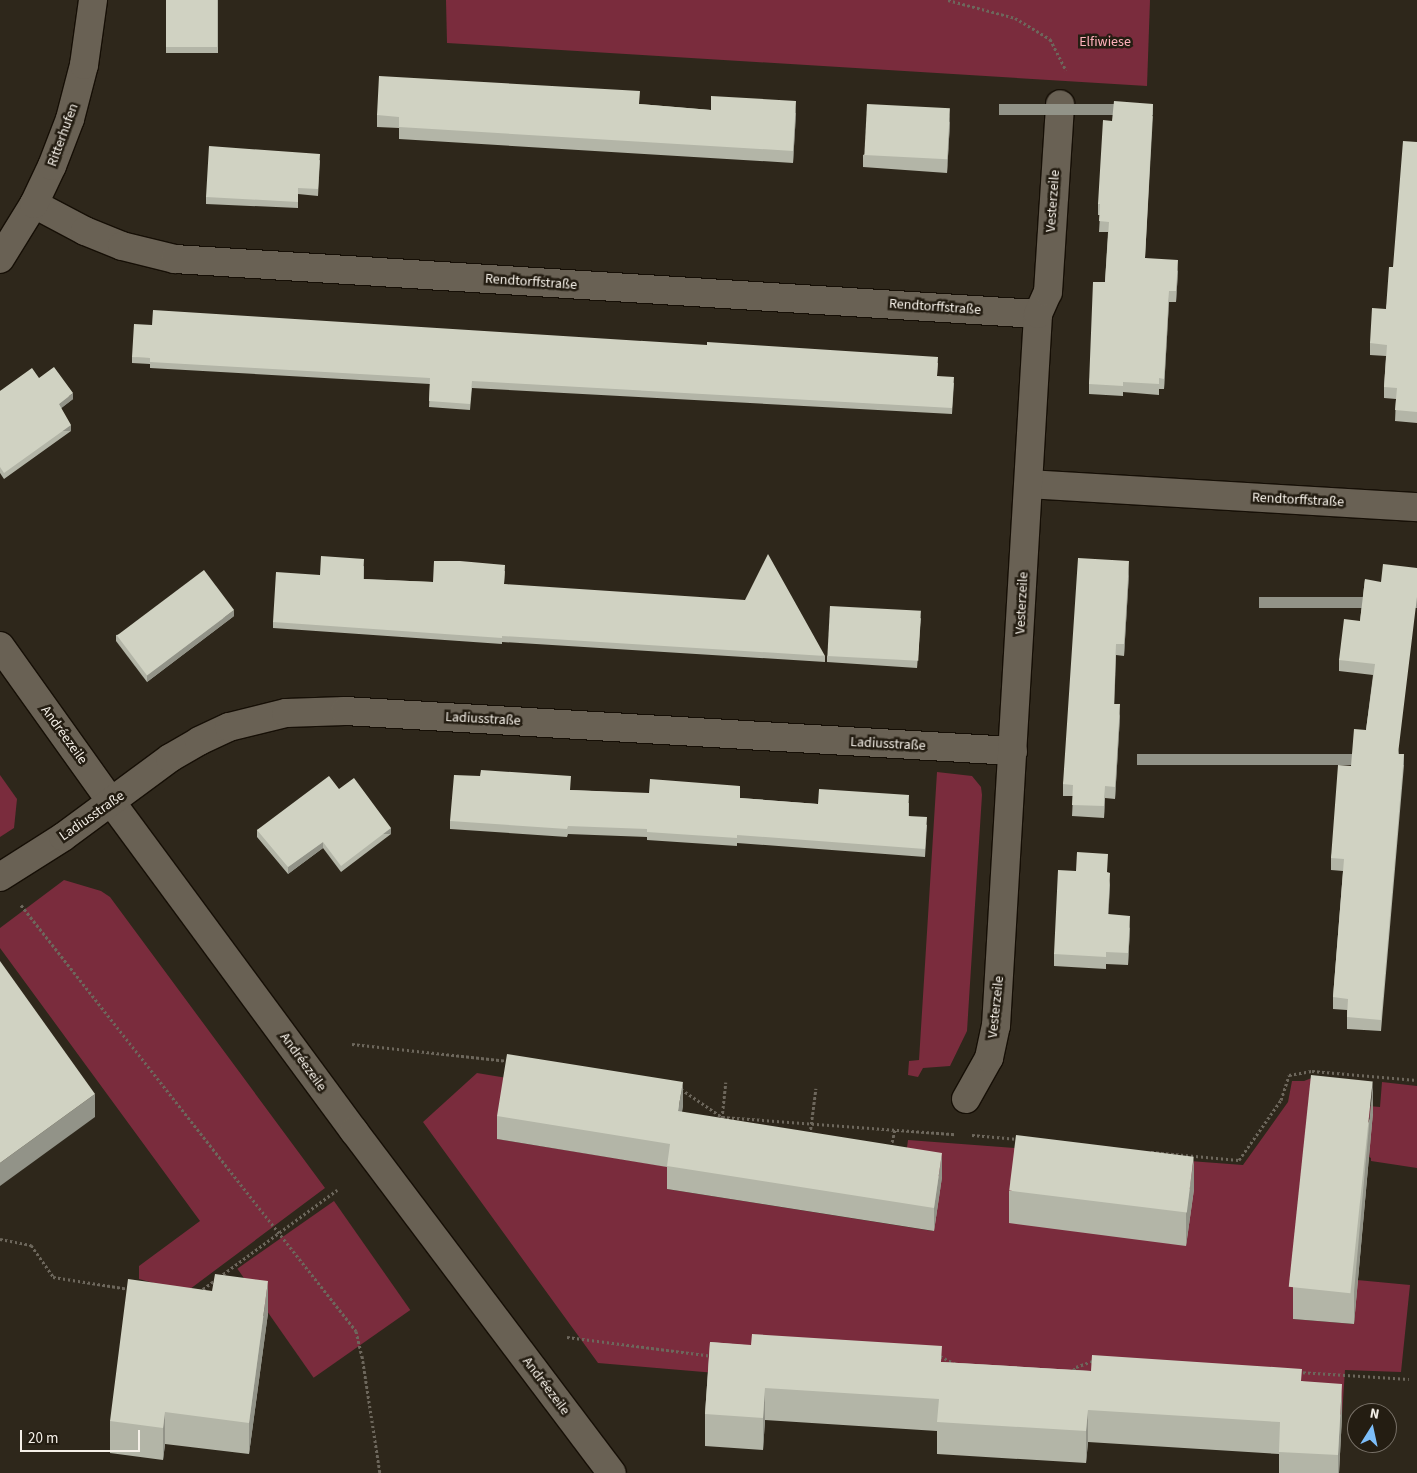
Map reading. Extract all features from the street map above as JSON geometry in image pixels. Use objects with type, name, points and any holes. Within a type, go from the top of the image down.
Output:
[{"type":"street","name":"Ritterhufen","points":[[0,259],[34,204],[58,151],[78,93],[89,40],[93,0]]},
{"type":"street","name":"Vesterzeile","points":[[966,1099],[989,1058],[996,1026],[1038,314],[1048,292],[1060,104]]},
{"type":"street","name":"Rendtorffstraße","points":[[34,204],[84,231],[122,246],[175,259],[1038,314]]},
{"type":"street","name":"Rendtorffstraße","points":[[1029,484],[1417,507]]},
{"type":"street","name":"Andréezeile","points":[[0,646],[112,803],[354,1131],[612,1473]]},
{"type":"street","name":"Ladiusstraße","points":[[0,877],[112,803],[170,758],[214,734],[258,719],[317,710],[1013,751]]},
{"type":"path","points":[[948,0],[1015,18],[1050,39],[1068,78]]},
{"type":"path","points":[[19,903],[280,1232],[356,1331],[362,1356],[380,1473]]},
{"type":"path","points":[[352,1044],[512,1062]]},
{"type":"path","points":[[1143,1151],[1239,1160],[1281,1100],[1289,1075],[1312,1071],[1417,1080]]},
{"type":"path","points":[[721,1125],[726,1082]]},
{"type":"path","points":[[676,1086],[722,1117],[812,1122],[1022,1140]]},
{"type":"path","points":[[810,1139],[816,1088]]},
{"type":"path","points":[[891,1148],[894,1129]]},
{"type":"path","points":[[197,1293],[337,1190]]},
{"type":"path","points":[[0,1239],[31,1245],[53,1277],[131,1290]]},
{"type":"path","points":[[567,1337],[716,1356]]},
{"type":"path","points":[[931,1355],[941,1356],[956,1362],[960,1368]]},
{"type":"path","points":[[1064,1382],[1076,1367],[1096,1359]]},
{"type":"path","points":[[1294,1372],[1409,1379]]},
{"type":"green space","name":"Elfiwiese","points":[[446,0],[1150,0],[1147,86],[447,43]]},
{"type":"green space","points":[[937,772],[972,776],[981,787],[982,795],[967,1031],[950,1066],[923,1068],[918,1077],[908,1075],[909,1061],[919,1060]]},
{"type":"green space","points":[[0,775],[17,799],[14,828],[0,837]]},
{"type":"green space","points":[[64,880],[101,891],[110,897],[325,1188],[186,1292],[139,1279],[139,1266],[200,1221],[0,948],[0,928]]},
{"type":"green space","points":[[477,1073],[507,1078],[498,1139],[670,1167],[667,1189],[933,1231],[942,1177],[904,1170],[908,1140],[1243,1165],[1288,1102],[1292,1081],[1304,1081],[1317,1076],[1310,1101],[1380,1107],[1382,1082],[1417,1086],[1417,1168],[1371,1161],[1369,1157],[1372,1112],[1293,1319],[1354,1324],[1357,1280],[1410,1285],[1401,1372],[1345,1370],[1342,1416],[751,1376],[598,1363],[423,1122]]},
{"type":"green space","points":[[334,1201],[410,1310],[314,1378],[237,1269]]},
{"type":"building","points":[[166,0],[217,0],[217,47],[166,47]]},
{"type":"building","points":[[379,76],[640,91],[639,104],[711,110],[711,96],[796,101],[793,151],[399,127],[399,117],[377,115]]},
{"type":"building","points":[[1114,101],[1153,104],[1145,258],[1178,260],[1176,291],[1169,291],[1164,379],[1159,378],[1159,384],[1123,382],[1123,386],[1089,384],[1093,282],[1105,282],[1109,222],[1099,221],[1100,204],[1098,204],[1103,120],[1112,121]]},
{"type":"building","points":[[867,104],[950,108],[947,159],[864,155]]},
{"type":"building","points":[[1403,141],[1417,142],[1417,412],[1395,410],[1397,388],[1384,387],[1387,345],[1370,343],[1372,308],[1386,309],[1389,267],[1393,267]]},
{"type":"building","points":[[209,146],[320,154],[318,189],[298,188],[298,202],[206,197]]},
{"type":"building","points":[[153,310],[707,345],[707,342],[938,357],[937,376],[954,377],[952,408],[472,381],[470,404],[429,401],[430,378],[150,362],[150,358],[132,357],[134,324],[152,325]]},
{"type":"building","points":[[54,367],[73,393],[59,404],[71,425],[4,473],[0,467],[0,391],[32,368],[39,378]]},
{"type":"building","points":[[768,554],[825,656],[502,636],[502,638],[273,622],[276,572],[320,575],[321,556],[364,559],[363,579],[433,582],[434,561],[460,561],[505,565],[504,584],[745,600]]},
{"type":"building","points":[[1078,558],[1129,561],[1124,644],[1116,644],[1114,704],[1120,704],[1115,787],[1105,786],[1104,806],[1072,805],[1073,785],[1063,784]]},
{"type":"building","points":[[1383,564],[1417,568],[1417,597],[1398,754],[1404,754],[1381,1020],[1347,1017],[1348,999],[1333,997],[1344,859],[1331,858],[1338,765],[1351,766],[1354,729],[1366,730],[1375,664],[1339,660],[1344,619],[1360,621],[1365,579],[1381,582]]},
{"type":"building","points":[[204,570],[234,610],[147,676],[117,636]]},
{"type":"building","points":[[830,606],[921,611],[918,661],[827,656]]},
{"type":"building","points":[[481,770],[571,776],[570,790],[649,793],[650,779],[740,786],[740,798],[818,804],[819,789],[909,795],[908,816],[927,817],[925,849],[737,835],[737,838],[647,832],[647,829],[568,826],[567,829],[450,821],[454,775],[480,776]]},
{"type":"building","points":[[329,776],[339,789],[354,778],[391,828],[341,866],[323,842],[288,867],[257,830]]},
{"type":"building","points":[[1077,852],[1108,854],[1107,872],[1110,873],[1108,914],[1130,916],[1128,953],[1106,952],[1106,957],[1054,954],[1058,870],[1076,871]]},
{"type":"building","points":[[0,961],[95,1094],[0,1163]]},
{"type":"building","points":[[507,1054],[683,1082],[678,1111],[942,1153],[934,1208],[667,1166],[670,1144],[497,1116]]},
{"type":"building","points":[[1311,1075],[1373,1081],[1350,1293],[1289,1287]]},
{"type":"building","points":[[1016,1135],[1194,1157],[1187,1212],[1009,1191]]},
{"type":"building","points":[[215,1274],[268,1281],[249,1423],[165,1412],[163,1428],[110,1421],[128,1279],[212,1291]]},
{"type":"building","points":[[752,1334],[942,1346],[941,1362],[1091,1371],[1092,1355],[1302,1369],[1301,1381],[1342,1384],[1338,1455],[1279,1452],[1280,1422],[1088,1410],[1086,1431],[937,1422],[939,1399],[765,1388],[763,1418],[705,1414],[710,1342],[751,1345]]}]
